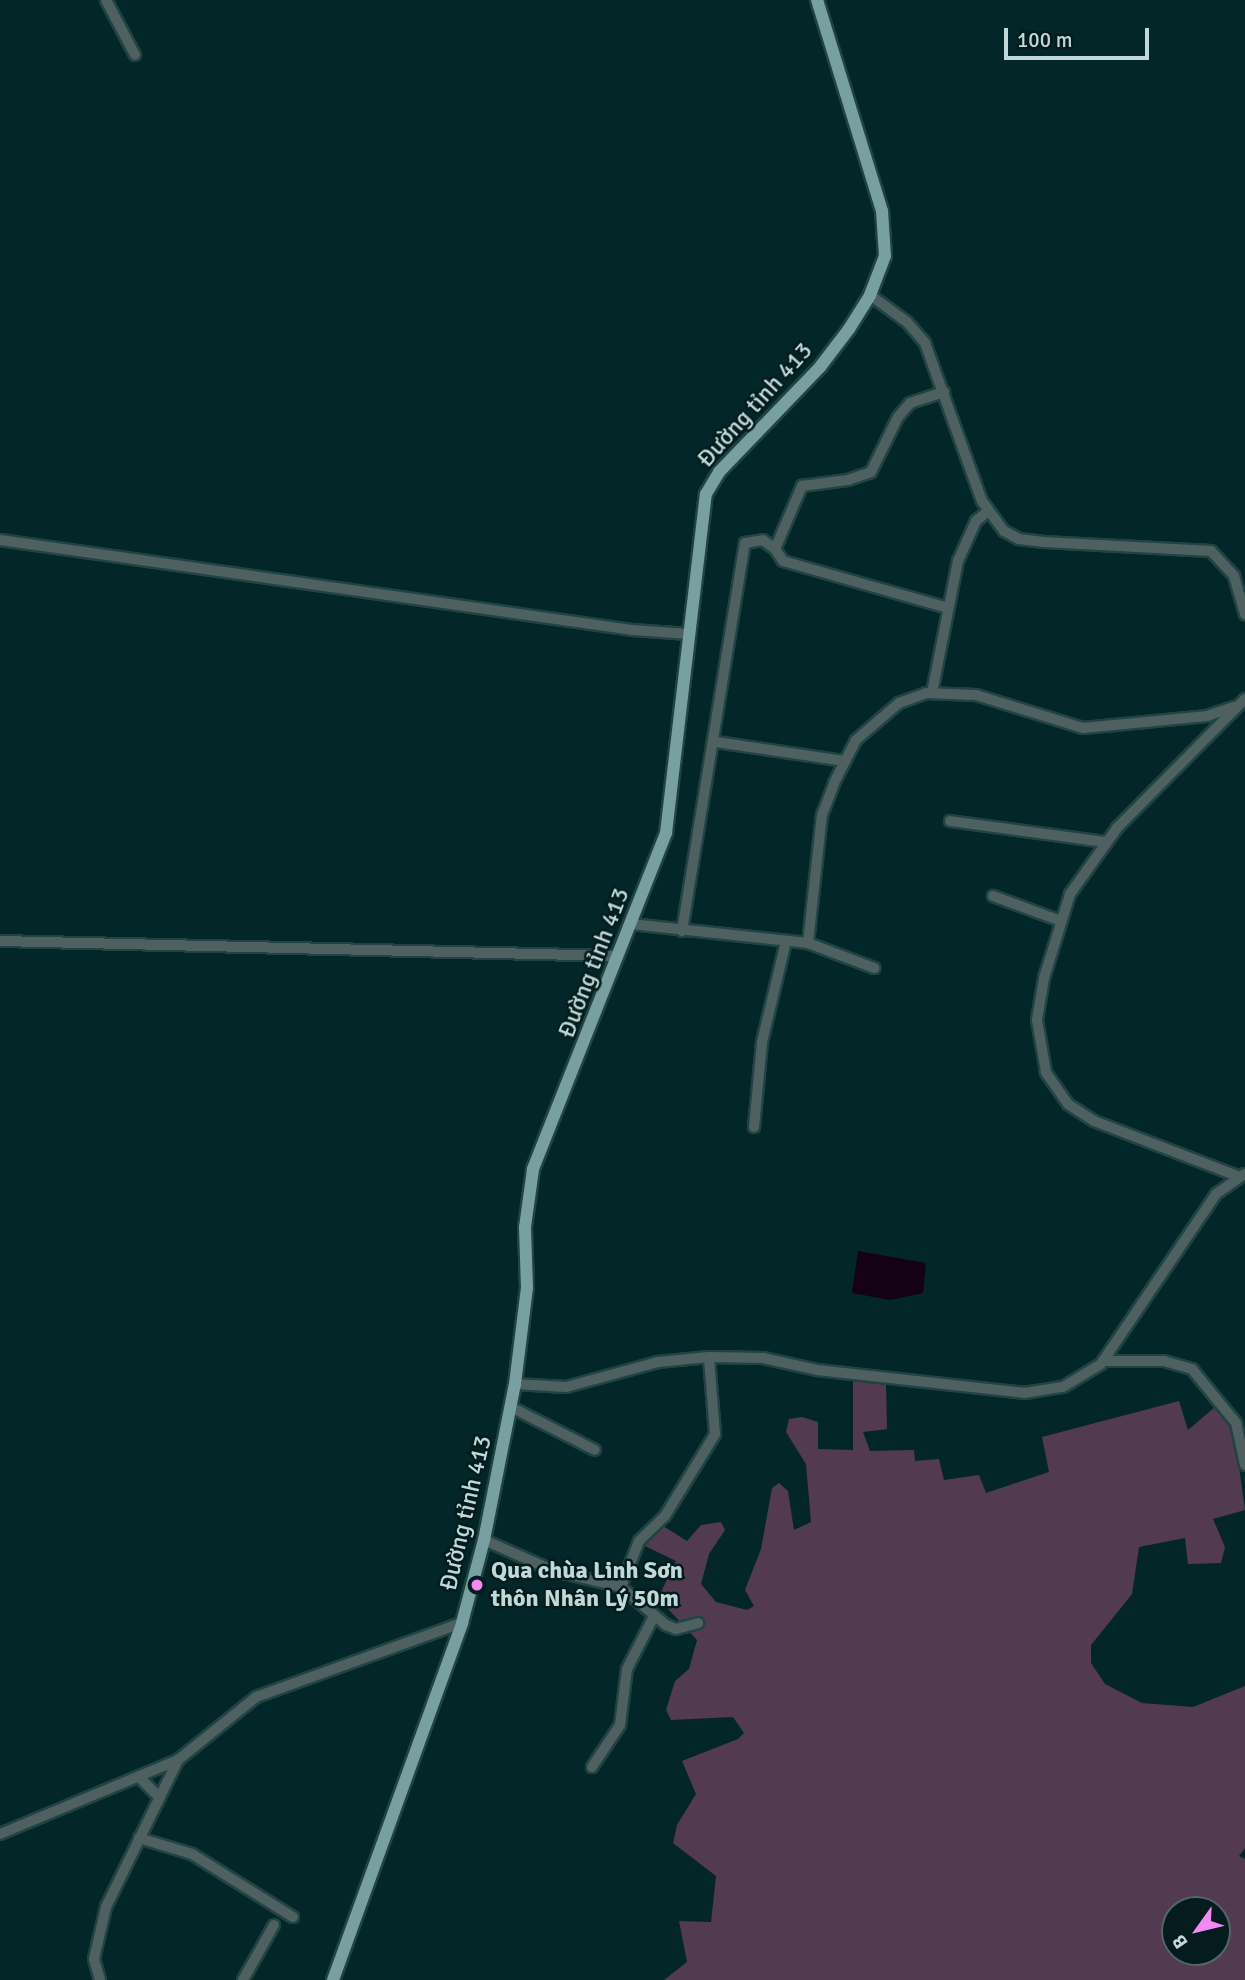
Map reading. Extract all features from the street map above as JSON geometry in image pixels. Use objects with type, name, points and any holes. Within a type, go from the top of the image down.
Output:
[{"type":"main road","name":"Đường tỉnh 413","points":[[333,1980],[462,1623],[484,1540],[516,1384],[533,1169],[666,833],[706,494],[737,452],[820,367],[870,295],[885,256],[882,211],[817,0]]},
{"type":"street","points":[[106,0],[135,55]]},
{"type":"street","points":[[870,295],[907,322],[925,343],[987,512],[1004,531],[1019,539],[1211,551],[1241,582],[1245,614]]},
{"type":"street","points":[[775,549],[802,486],[848,481],[871,472],[898,417],[910,403],[944,392]]},
{"type":"street","points":[[932,693],[958,561],[976,521],[987,512]]},
{"type":"street","points":[[0,540],[620,628],[689,634]]},
{"type":"street","points":[[682,931],[716,742],[745,543],[763,540],[775,549],[783,561],[948,608]]},
{"type":"street","points":[[808,943],[822,816],[844,761],[856,740],[884,713],[909,698],[932,693],[985,696],[1083,728],[1207,716],[1241,702]]},
{"type":"street","points":[[1241,702],[1106,842],[1070,894],[1038,998],[1037,1020],[1046,1072],[1056,1092],[1094,1121],[1242,1175]]},
{"type":"street","points":[[716,742],[844,761]]},
{"type":"street","points":[[950,821],[1106,842]]},
{"type":"street","points":[[993,896],[1060,921]]},
{"type":"street","points":[[631,924],[808,943],[874,968]]},
{"type":"street","points":[[0,941],[617,956]]},
{"type":"street","points":[[754,1127],[762,1042],[786,941]]},
{"type":"street","points":[[516,1384],[566,1387],[658,1362],[709,1357],[763,1358],[817,1370],[1024,1393],[1063,1387],[1103,1361],[1216,1194],[1242,1175]]},
{"type":"street","points":[[621,1587],[639,1541],[665,1516],[715,1434],[709,1357]]},
{"type":"street","points":[[1103,1361],[1164,1361],[1192,1369],[1229,1410],[1243,1434],[1245,1465]]},
{"type":"street","points":[[511,1406],[595,1450]]},
{"type":"street","points":[[484,1540],[554,1572],[621,1587],[653,1618],[676,1629],[698,1623]]},
{"type":"street","points":[[593,1767],[620,1725],[627,1669],[653,1618]]},
{"type":"street","points":[[0,1833],[140,1778],[178,1760],[256,1697],[462,1623]]},
{"type":"street","points":[[100,1980],[93,1959],[100,1929],[139,1838],[178,1760]]},
{"type":"street","points":[[140,1778],[160,1798]]},
{"type":"street","points":[[139,1838],[192,1854],[293,1917]]},
{"type":"street","points":[[243,1980],[274,1925]]},
{"type":"shaded area","points":[[858,1251],[926,1263],[923,1293],[890,1300],[852,1293]]},
{"type":"shaded area","points":[[853,1381],[886,1385],[887,1429],[863,1432],[870,1451],[914,1450],[915,1461],[939,1459],[944,1480],[979,1475],[986,1493],[1049,1472],[1042,1437],[1179,1401],[1188,1430],[1215,1407],[1223,1411],[1235,1437],[1245,1510],[1213,1519],[1225,1547],[1221,1563],[1188,1564],[1185,1538],[1139,1547],[1132,1594],[1091,1645],[1091,1663],[1105,1684],[1142,1703],[1193,1707],[1245,1686],[1245,1848],[1239,1856],[1245,1859],[1245,1980],[664,1980],[687,1962],[679,1921],[711,1922],[716,1876],[673,1843],[677,1825],[696,1794],[682,1761],[738,1739],[744,1733],[733,1717],[671,1720],[666,1710],[675,1681],[689,1669],[697,1640],[658,1598],[676,1561],[641,1544],[643,1536],[663,1526],[687,1541],[701,1525],[721,1522],[725,1530],[709,1554],[701,1584],[716,1602],[747,1610],[754,1606],[745,1590],[761,1549],[772,1488],[779,1483],[788,1491],[794,1530],[811,1522],[806,1464],[786,1432],[789,1419],[802,1417],[818,1422],[818,1449],[853,1450]]},
{"type":"place","name":"Qua chùa Linh Sơn thôn Nhân Lý 50m","points":[[477,1585]]}]
